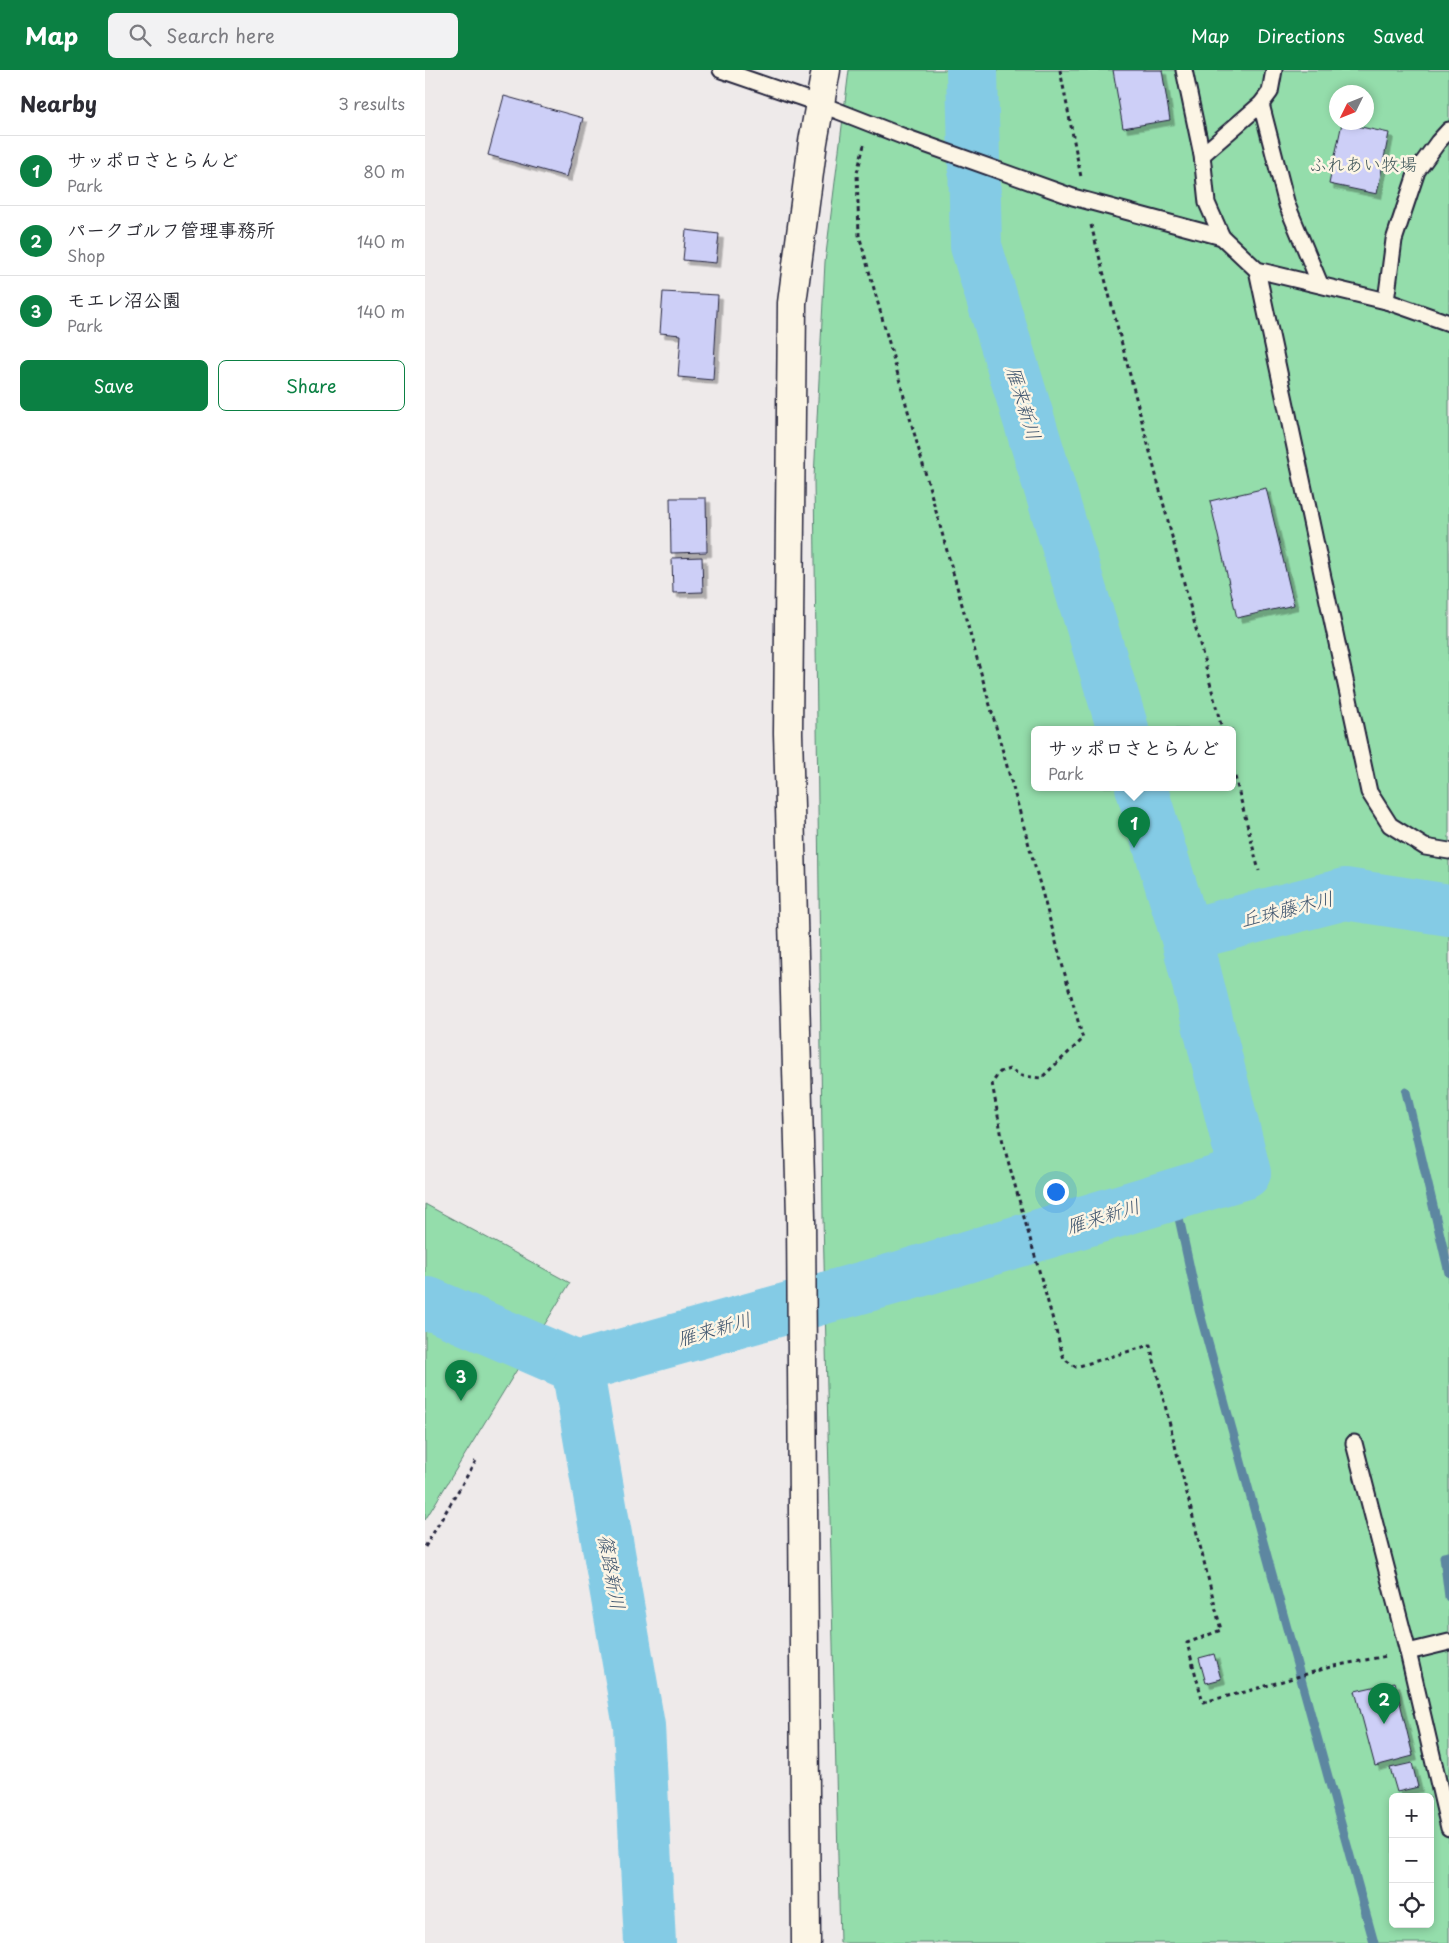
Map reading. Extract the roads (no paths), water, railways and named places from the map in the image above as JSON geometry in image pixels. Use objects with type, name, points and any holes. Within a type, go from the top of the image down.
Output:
[{"type":"street","points":[[806,1943],[801,1217],[788,733],[792,303],[813,142],[826,70]]},
{"type":"lane","points":[[721,70],[820,104],[902,136],[1079,199],[1222,237]]},
{"type":"lane","points":[[1184,70],[1202,155],[1207,203],[1222,237],[1257,270],[1386,301],[1449,323]]},
{"type":"lane","points":[[1202,155],[1261,104],[1270,92],[1274,70]]},
{"type":"lane","points":[[1261,104],[1287,205],[1320,284]]},
{"type":"lane","points":[[1386,301],[1394,240],[1417,171],[1449,130]]},
{"type":"lane","points":[[1257,270],[1369,792],[1390,825],[1425,848],[1449,851]]},
{"type":"lane","points":[[1353,1443],[1408,1652],[1449,1828]]},
{"type":"lane","points":[[1408,1652],[1449,1642]]},
{"type":"waterway","name":"雁来新川","points":[[972,70],[976,246],[1122,726]]},
{"type":"waterway","name":"雁来新川","points":[[577,1367],[900,1277],[1245,1173],[1186,935],[1142,791]]},
{"type":"waterway","name":"丘珠藤木川","points":[[1186,935],[1345,894],[1449,910]]},
{"type":"waterway","points":[[1406,1092],[1449,1273]]},
{"type":"waterway","points":[[1174,1195],[1199,1310],[1374,1943]]},
{"type":"waterway","name":"篠路新川","points":[[425,1306],[428,1303],[577,1367]]},
{"type":"waterway","name":"篠路新川","points":[[577,1367],[639,1726],[650,1943]]},
{"type":"waterway","points":[[1449,1556],[1444,1557],[1449,1597]]},
{"type":"place","name":"サッポロさとらんど","points":[[1134,848]]},
{"type":"place","name":"モエレ沼公園","points":[[461,1401]]},
{"type":"place","name":"パークゴルフ管理事務所","points":[[1384,1724]]},
{"type":"park label","name":"ふれあい牧場","points":[[1363,165]]}]
